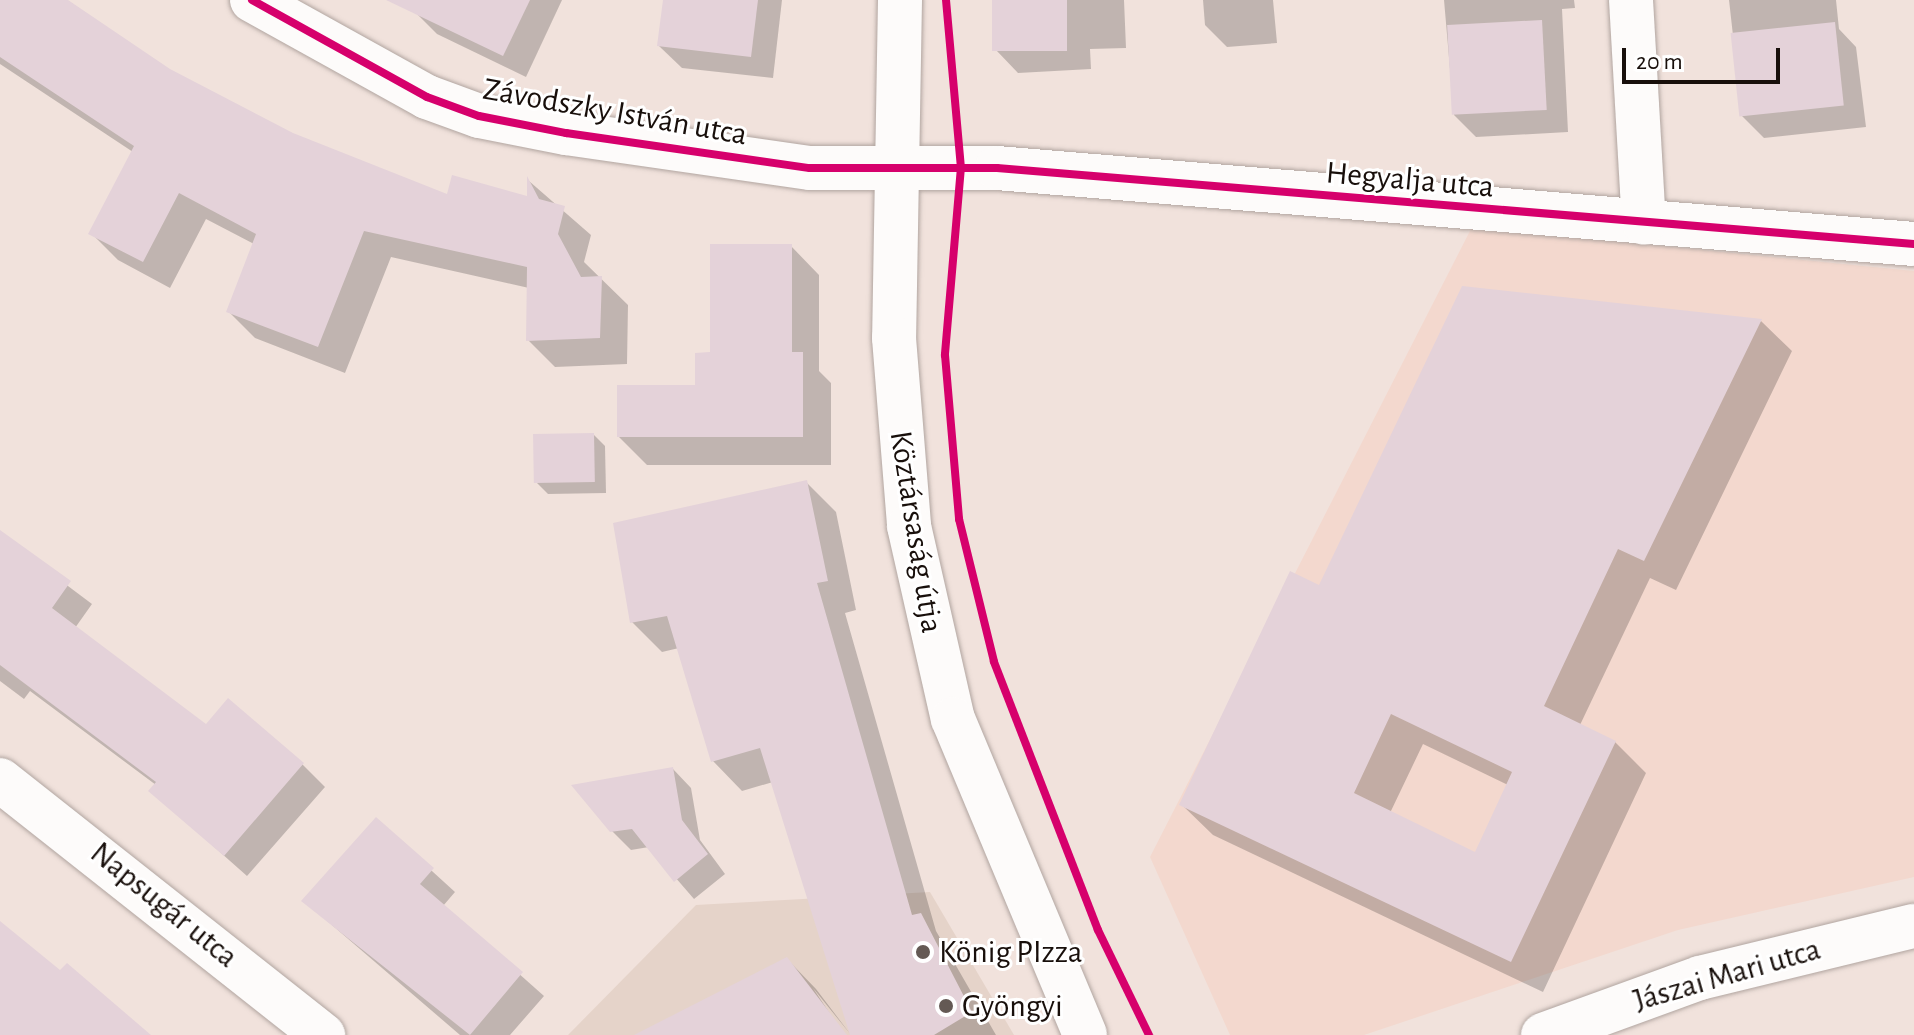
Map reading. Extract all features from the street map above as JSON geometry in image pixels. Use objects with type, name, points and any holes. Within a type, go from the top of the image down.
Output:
[{"type":"street","name":"Závodszky István utca","points":[[252,0],[374,70],[479,116],[810,168],[902,168]]},
{"type":"street","name":"Köztársaság útja","points":[[900,0],[902,168],[897,421],[931,638],[977,787],[1085,1035]]},
{"type":"street","points":[[1631,0],[1644,223]]},
{"type":"street","name":"Hegyalja utca","points":[[902,168],[997,168],[1914,244]]},
{"type":"street","name":"Napsugár utca","points":[[0,780],[323,1035]]},
{"type":"street","name":"Jászai Mari utca","points":[[1543,1035],[1700,978],[1914,926]]},
{"type":"shaded area","points":[[1472,227],[1914,271],[1914,877],[1678,930],[1364,1035],[1230,1035],[1150,857]]},
{"type":"shaded area","points":[[930,892],[1014,1035],[568,1035],[696,905]]},
{"type":"building","points":[[0,0],[68,0],[170,69],[293,133],[447,194],[452,175],[527,196],[527,176],[539,199],[565,206],[558,234],[581,277],[602,276],[600,338],[526,341],[527,267],[364,231],[318,347],[226,312],[256,234],[179,193],[143,262],[88,234],[134,146],[0,57]]},
{"type":"building","points":[[386,0],[530,0],[503,56]]},
{"type":"building","points":[[663,0],[758,0],[751,57],[657,46]]},
{"type":"building","points":[[992,0],[1067,0],[1067,51],[992,51]]},
{"type":"building","points":[[1542,20],[1547,110],[1452,115],[1447,25]]},
{"type":"building","points":[[1835,22],[1844,106],[1739,117],[1731,33]]},
{"type":"building","points":[[710,244],[792,244],[792,352],[803,352],[803,437],[617,437],[617,385],[695,385],[695,353],[710,352]]},
{"type":"building","points":[[1462,286],[1762,319],[1644,561],[1618,549],[1544,706],[1616,741],[1511,962],[1179,805],[1290,571],[1319,585]],"holes":[[[1391,714],[1512,772],[1475,852],[1354,793]]]},
{"type":"building","points":[[594,433],[595,482],[534,483],[533,434]]},
{"type":"building","points":[[807,480],[828,581],[817,583],[912,915],[921,913],[972,1012],[934,1035],[850,1035],[760,748],[711,762],[667,616],[630,623],[613,523]]},
{"type":"building","points":[[0,530],[71,581],[52,608],[206,724],[228,698],[304,763],[224,856],[148,791],[156,782],[0,665]]},
{"type":"building","points":[[673,767],[682,820],[708,854],[674,882],[632,829],[610,832],[571,785]]},
{"type":"building","points":[[376,817],[434,868],[420,884],[523,972],[470,1035],[301,901]]},
{"type":"building","points":[[0,921],[60,970],[67,963],[151,1035],[0,1035]]},
{"type":"building","points":[[787,957],[847,1035],[634,1035]]},
{"type":"cycle path","points":[[252,0],[427,97],[479,116],[566,133],[810,168],[997,168],[1914,244]]},
{"type":"cycle path","points":[[946,0],[961,167],[945,355],[959,519],[994,662],[1098,930],[1149,1035]]},
{"type":"place","name":"König PIzza","points":[[923,952]]},
{"type":"place","name":"Gyöngyi","points":[[946,1006]]}]
